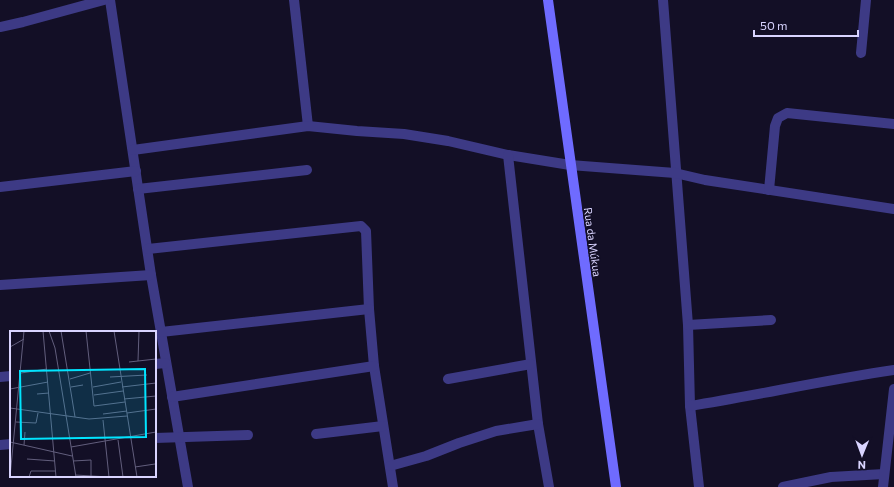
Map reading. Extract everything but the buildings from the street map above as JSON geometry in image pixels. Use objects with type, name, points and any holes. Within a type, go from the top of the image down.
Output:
[{"type":"street","points":[[0,27],[104,0]]},
{"type":"street","points":[[110,0],[151,275],[178,437],[188,487]]},
{"type":"street","points":[[294,0],[308,126]]},
{"type":"street","name":"Rua da Múkua","points":[[548,0],[616,487]]},
{"type":"street","points":[[663,0],[675,173],[688,325],[690,406],[700,487]]},
{"type":"street","points":[[861,53],[866,0]]},
{"type":"street","points":[[769,190],[775,126],[778,118],[787,113],[894,124]]},
{"type":"street","points":[[133,150],[308,126],[404,134],[448,141],[508,155],[570,164],[675,173],[705,180],[894,209]]},
{"type":"street","points":[[508,155],[538,424],[549,487]]},
{"type":"street","points":[[138,189],[307,170]]},
{"type":"street","points":[[0,187],[136,171]]},
{"type":"street","points":[[148,249],[361,226],[366,231],[369,309],[374,366],[394,487]]},
{"type":"street","points":[[0,285],[151,275]]},
{"type":"street","points":[[161,332],[369,309]]},
{"type":"street","points":[[688,325],[771,320]]},
{"type":"street","points":[[156,364],[166,363]]},
{"type":"street","points":[[448,379],[531,364]]},
{"type":"street","points":[[172,397],[374,366]]},
{"type":"street","points":[[690,406],[762,394],[838,378],[894,370]]},
{"type":"street","points":[[0,377],[10,376]]},
{"type":"street","points":[[883,487],[894,389]]},
{"type":"street","points":[[390,466],[426,456],[496,431],[538,424]]},
{"type":"street","points":[[316,434],[383,426]]},
{"type":"street","points":[[156,438],[248,435]]},
{"type":"street","points":[[783,487],[831,477],[884,474]]}]
